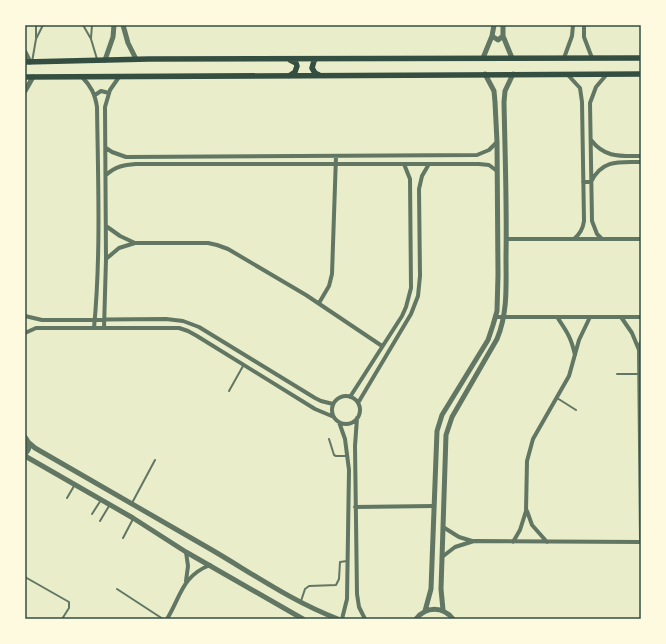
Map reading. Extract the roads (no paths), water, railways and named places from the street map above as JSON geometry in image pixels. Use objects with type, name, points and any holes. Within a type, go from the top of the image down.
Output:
[{"type":"main road","points":[[29,62],[136,59],[641,58]]},
{"type":"main road","points":[[285,59],[293,61],[297,66],[295,72],[289,76]]},
{"type":"main road","points":[[316,59],[312,68],[315,73],[322,76]]},
{"type":"main road","points":[[25,77],[641,74]]},
{"type":"street","points":[[105,60],[113,37],[114,25]]},
{"type":"street","points":[[123,25],[128,43],[136,59]]},
{"type":"street","points":[[483,58],[492,36],[494,25]]},
{"type":"street","points":[[503,25],[503,36],[512,58]]},
{"type":"street","points":[[564,58],[572,36],[573,25]]},
{"type":"street","points":[[584,25],[584,37],[592,58]]},
{"type":"street","points":[[492,36],[498,40],[503,36]]},
{"type":"street","points":[[25,52],[29,62]]},
{"type":"street","points":[[416,619],[425,610],[431,588],[436,440],[442,415],[488,340],[496,317],[498,304],[497,142],[495,102],[494,91],[485,74]]},
{"type":"street","points":[[444,610],[441,596],[445,441],[447,429],[452,417],[497,339],[504,317],[506,239],[504,102],[506,91],[513,74]]},
{"type":"street","points":[[567,74],[580,88],[582,97],[583,228],[574,239]]},
{"type":"street","points":[[602,239],[597,234],[592,221],[590,103],[592,94],[596,87],[607,74]]},
{"type":"street","points":[[104,328],[106,258],[105,107],[109,93],[119,76]]},
{"type":"street","points":[[25,91],[33,77]]},
{"type":"street","points":[[82,77],[88,83],[95,95],[97,107],[97,301],[94,328]]},
{"type":"street","points":[[95,95],[101,91],[109,93]]},
{"type":"street","points":[[495,102],[500,100],[504,102]]},
{"type":"street","points":[[591,140],[600,150],[612,155],[641,156]]},
{"type":"street","points":[[106,148],[126,157],[477,155],[489,150],[497,142]]},
{"type":"street","points":[[319,303],[329,286],[332,274],[336,156]]},
{"type":"street","points":[[591,182],[596,173],[608,164],[616,162],[641,162]]},
{"type":"street","points":[[106,175],[112,169],[127,164],[484,164],[489,165],[497,171]]},
{"type":"street","points":[[350,397],[402,316],[412,288],[410,179],[404,164]]},
{"type":"street","points":[[365,619],[359,607],[356,594],[355,446],[357,418],[359,413],[358,403],[411,314],[418,296],[420,276],[419,189],[422,176],[429,164]]},
{"type":"street","points":[[583,182],[591,182]]},
{"type":"street","points":[[98,198],[106,198]]},
{"type":"street","points":[[106,226],[120,236],[135,243]]},
{"type":"street","points":[[506,239],[641,239]]},
{"type":"street","points":[[106,258],[119,248],[135,243],[208,243],[218,245],[228,249],[272,274],[319,303],[382,346]]},
{"type":"street","points":[[25,316],[42,320],[166,319],[183,321],[199,327],[315,398],[333,404]]},
{"type":"street","points":[[496,317],[641,317]]},
{"type":"street","points":[[557,317],[568,332],[575,355]]},
{"type":"street","points":[[513,542],[520,530],[526,511],[527,461],[532,439],[569,376],[579,340],[590,317]]},
{"type":"street","points":[[622,317],[632,333],[639,350]]},
{"type":"street","points":[[25,332],[36,328],[179,328],[197,336],[315,409],[334,417]]},
{"type":"street","points":[[641,342],[639,350],[641,539]]},
{"type":"street","points":[[249,368],[253,361]]},
{"type":"street","points":[[342,619],[347,599],[348,456],[345,438],[339,422],[332,413],[333,404],[340,397],[350,397],[358,403]]},
{"type":"street","points":[[339,422],[347,423],[357,418]]},
{"type":"street","points":[[25,437],[35,448],[301,602],[323,614],[338,619]]},
{"type":"street","points":[[28,442],[29,448],[25,455],[74,485],[133,518],[186,552],[303,619]]},
{"type":"street","points":[[355,507],[434,506]]},
{"type":"street","points":[[526,511],[532,525],[547,542]]},
{"type":"street","points":[[443,527],[459,537],[474,541],[641,542]]},
{"type":"street","points":[[442,557],[455,547],[474,541]]},
{"type":"street","points":[[167,619],[186,581],[188,566],[186,552]]},
{"type":"street","points":[[186,581],[197,571],[211,565]]},
{"type":"street","points":[[425,610],[444,610],[453,619]]},
{"type":"street","points":[[170,613],[172,619]]},
{"type":"lane","points":[[36,25],[36,39]]},
{"type":"lane","points":[[29,62],[36,39],[43,25]]},
{"type":"lane","points":[[84,25],[91,39],[97,60]]},
{"type":"lane","points":[[91,39],[92,25]]},
{"type":"lane","points":[[229,391],[244,364]]},
{"type":"lane","points":[[617,374],[639,374]]},
{"type":"lane","points":[[557,398],[576,410]]},
{"type":"lane","points":[[329,439],[336,456],[348,456]]},
{"type":"lane","points":[[132,503],[155,460]]},
{"type":"lane","points":[[67,498],[74,485]]},
{"type":"lane","points":[[92,514],[101,500]]},
{"type":"lane","points":[[100,521],[110,505]]},
{"type":"lane","points":[[123,538],[133,518]]},
{"type":"lane","points":[[301,602],[306,587],[336,585],[339,579],[340,562],[348,561]]},
{"type":"lane","points":[[25,577],[69,602],[69,608],[62,619]]},
{"type":"lane","points":[[117,589],[163,619]]}]
